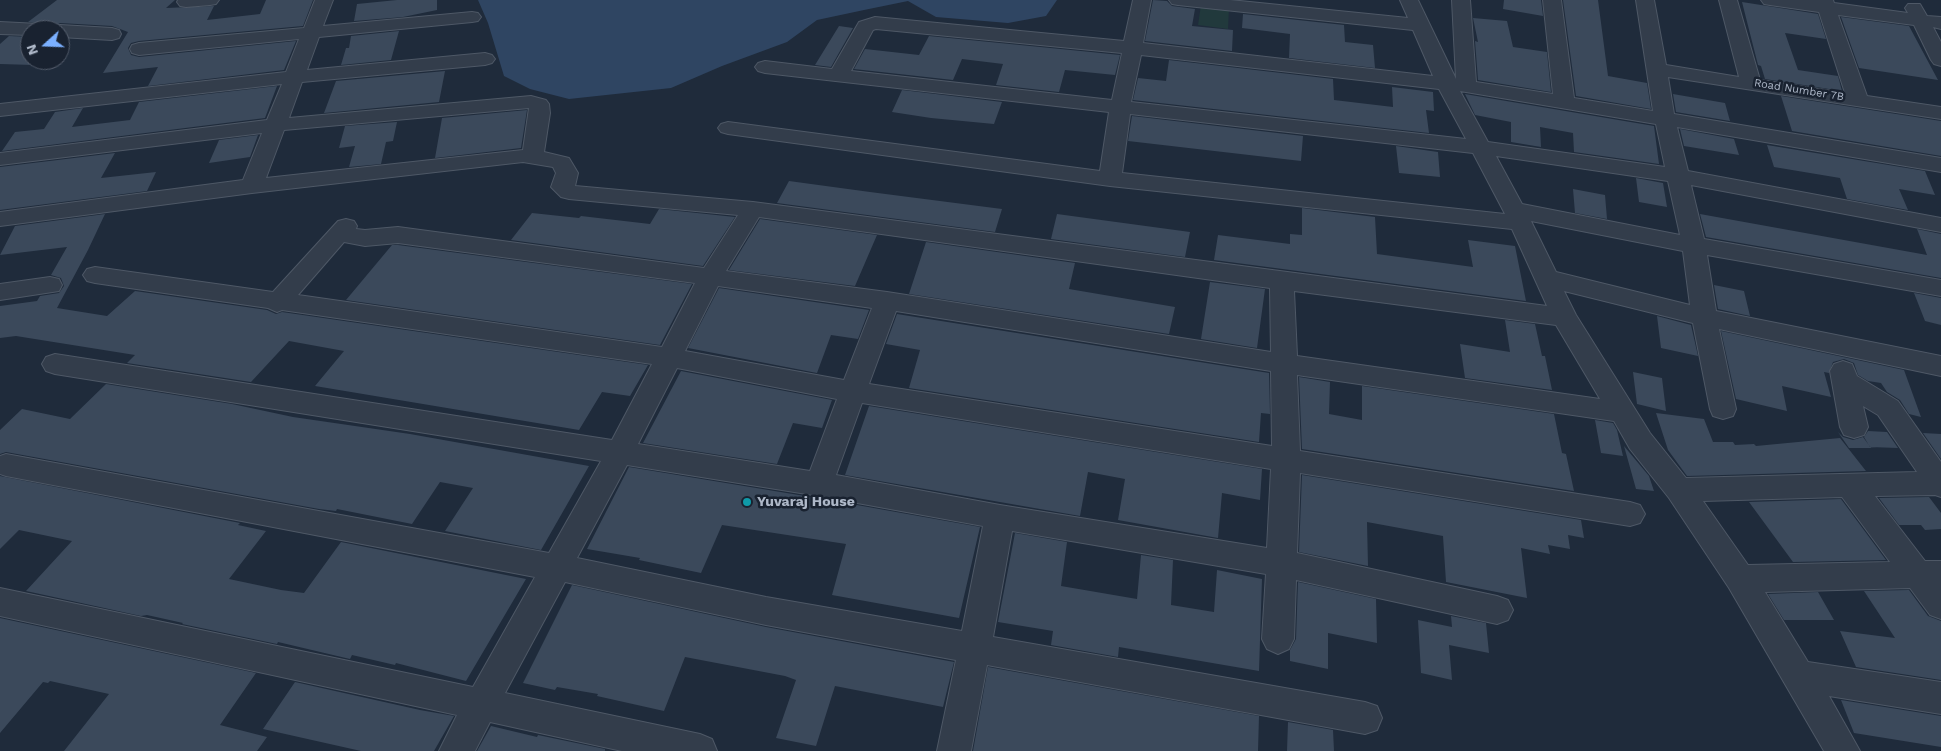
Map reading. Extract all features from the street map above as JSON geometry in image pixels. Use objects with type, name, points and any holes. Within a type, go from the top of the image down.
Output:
[{"type":"street","points":[[186,2],[210,0]]},
{"type":"street","points":[[252,186],[324,0]]},
{"type":"street","points":[[1110,179],[1120,109],[1142,0]]},
{"type":"street","points":[[1178,0],[1420,25]]},
{"type":"street","points":[[1409,0],[1420,25],[1456,84],[1480,147],[1518,216],[1549,280],[1564,317],[1640,441],[1679,490],[1740,579],[1843,751]]},
{"type":"street","points":[[1456,84],[1461,0]]},
{"type":"street","points":[[1552,0],[1564,101]]},
{"type":"street","points":[[1645,0],[1665,119],[1694,245],[1704,317],[1723,409]]},
{"type":"street","points":[[1728,0],[1751,83]]},
{"type":"street","points":[[1770,0],[1825,3],[1941,23]]},
{"type":"street","points":[[1910,0],[1941,60]]},
{"type":"street","points":[[1825,3],[1858,100]]},
{"type":"street","points":[[139,49],[472,17]]},
{"type":"street","points":[[838,76],[866,26],[871,22],[1133,48],[1456,84],[1564,101],[1939,169]]},
{"type":"street","points":[[0,28],[20,29]]},
{"type":"street","points":[[70,32],[112,34]]},
{"type":"street","points":[[0,110],[293,77],[485,59]]},
{"type":"street","points":[[765,68],[1120,109],[1480,147],[1678,176],[1941,225]]},
{"type":"street","name":"Road Number 7B","points":[[1657,70],[1941,113]]},
{"type":"street","points":[[0,160],[276,125],[531,102],[539,104],[540,113],[532,157]]},
{"type":"street","points":[[728,128],[1110,179],[1518,216],[1941,288]]},
{"type":"street","points":[[0,219],[252,186],[523,156],[561,163],[567,173],[562,187],[569,192],[753,209],[1282,282],[1564,317]]},
{"type":"street","points":[[456,751],[555,567],[619,454],[710,278],[753,209]]},
{"type":"street","points":[[277,303],[343,230],[365,238],[398,235],[887,301],[1284,364],[1621,412]]},
{"type":"street","points":[[95,276],[669,357],[855,392],[1630,514]]},
{"type":"street","points":[[1549,280],[1704,317],[1941,366]]},
{"type":"street","points":[[1278,639],[1286,460],[1282,282]]},
{"type":"street","points":[[0,292],[50,285]]},
{"type":"street","points":[[820,484],[887,301]]},
{"type":"street","points":[[1834,345],[1846,382],[1854,427]]},
{"type":"street","points":[[55,364],[619,454],[820,484],[1000,517],[1280,563],[1497,610]]},
{"type":"street","points":[[1846,382],[1888,408],[1941,484]]},
{"type":"street","points":[[6,466],[555,567],[766,611],[1364,718]]},
{"type":"street","points":[[1679,490],[1941,484]]},
{"type":"street","points":[[1849,485],[1931,575],[1941,606]]},
{"type":"street","points":[[954,751],[1000,517]]},
{"type":"street","points":[[1740,579],[1931,575]]},
{"type":"street","points":[[0,602],[482,703],[700,751]]},
{"type":"street","points":[[1799,676],[1941,698]]},
{"type":"green space","points":[[1201,5],[1229,8],[1228,29],[1198,25]]},
{"type":"water","points":[[478,0],[1057,0],[1046,16],[1008,23],[936,17],[908,1],[817,20],[787,42],[722,66],[671,88],[569,99],[530,89],[504,76],[488,23]]},
{"type":"building","points":[[57,0],[175,0],[166,8],[214,6],[207,20],[260,14],[266,0],[313,0],[303,26],[139,41],[131,43],[128,48],[131,55],[139,57],[296,41],[284,70],[148,86],[158,67],[103,73],[128,32],[112,26],[70,24],[70,20],[31,20]]},
{"type":"building","points":[[397,0],[437,0],[437,10],[403,17],[354,21],[357,4]]},
{"type":"building","points":[[1153,0],[1167,1],[1172,6],[1195,9],[1192,26],[1233,30],[1232,51],[1145,41]]},
{"type":"building","points":[[1504,0],[1541,0],[1543,16],[1503,9]]},
{"type":"building","points":[[1563,0],[1598,0],[1608,76],[1647,83],[1651,109],[1576,96]]},
{"type":"building","points":[[1742,2],[1818,14],[1826,39],[1785,33],[1798,70],[1838,76],[1842,91],[1765,79],[1761,66],[1758,65]]},
{"type":"building","points":[[1243,14],[1344,25],[1345,42],[1373,45],[1375,68],[1289,58],[1290,34],[1242,28]]},
{"type":"building","points":[[1841,17],[1909,26],[1938,80],[1859,68]]},
{"type":"building","points":[[1473,18],[1507,21],[1513,47],[1547,52],[1551,92],[1478,80],[1475,41],[1478,42]]},
{"type":"building","points":[[839,26],[853,28],[831,67],[815,65]]},
{"type":"building","points":[[399,31],[391,60],[341,65],[346,48],[349,48],[351,36]]},
{"type":"building","points":[[9,36],[20,37],[20,65],[0,64],[0,44]]},
{"type":"building","points":[[929,36],[1120,55],[1115,75],[1065,70],[1059,92],[996,85],[1003,64],[962,59],[953,80],[854,69],[865,49],[919,55]]},
{"type":"building","points":[[1169,60],[1333,79],[1334,100],[1393,107],[1392,87],[1433,92],[1434,111],[1426,110],[1429,133],[1133,100],[1138,78],[1166,81]]},
{"type":"building","points":[[445,71],[439,102],[324,113],[336,81]]},
{"type":"building","points":[[277,86],[265,118],[2,151],[15,132],[44,129],[55,112],[83,108],[72,127],[130,120],[139,102]]},
{"type":"building","points":[[902,90],[1002,102],[994,124],[931,118],[892,112]]},
{"type":"building","points":[[1465,94],[1654,126],[1659,164],[1574,152],[1573,133],[1540,127],[1541,147],[1511,142],[1511,122],[1475,115]]},
{"type":"building","points":[[1673,94],[1725,103],[1730,121],[1676,112]]},
{"type":"building","points":[[1781,96],[1941,121],[1941,156],[1792,131]]},
{"type":"building","points":[[527,110],[521,148],[435,158],[442,118]]},
{"type":"building","points":[[1132,116],[1303,136],[1301,161],[1128,141]]},
{"type":"building","points":[[397,122],[393,141],[386,142],[381,164],[349,167],[355,146],[339,148],[345,126]]},
{"type":"building","points":[[1680,129],[1734,139],[1739,155],[1684,146]]},
{"type":"building","points":[[258,135],[250,157],[209,163],[219,140]]},
{"type":"building","points":[[1767,145],[1925,171],[1935,195],[1899,189],[1908,210],[1847,199],[1840,178],[1774,167]]},
{"type":"building","points":[[1396,146],[1438,152],[1440,177],[1399,173]]},
{"type":"building","points":[[115,153],[101,178],[156,172],[147,191],[0,210],[0,167]]},
{"type":"building","points":[[1636,178],[1663,183],[1667,207],[1639,202]]},
{"type":"building","points":[[789,181],[1002,209],[995,232],[777,203]]},
{"type":"building","points":[[1573,189],[1605,195],[1607,219],[1575,213]]},
{"type":"building","points":[[1302,208],[1375,217],[1377,254],[1473,267],[1468,240],[1515,246],[1526,301],[1214,260],[1218,235],[1290,244],[1290,234],[1302,235]]},
{"type":"building","points":[[659,209],[735,217],[703,266],[511,240],[532,213],[579,218],[581,216],[650,224]]},
{"type":"building","points":[[105,214],[57,308],[107,316],[135,291],[267,310],[276,314],[282,312],[648,365],[630,396],[602,392],[579,430],[315,386],[344,351],[289,341],[251,382],[127,363],[135,355],[16,336],[0,338],[0,306],[37,301],[40,296],[59,293],[64,286],[61,278],[51,275],[67,247],[0,255],[15,226]]},
{"type":"building","points":[[1057,214],[1190,232],[1185,257],[1051,239]]},
{"type":"building","points":[[1700,214],[1927,255],[1917,229],[1941,234],[1941,278],[1706,237]]},
{"type":"building","points":[[760,219],[877,235],[855,286],[729,270]]},
{"type":"building","points":[[926,242],[1075,263],[1069,289],[1175,307],[1169,334],[909,294]]},
{"type":"building","points":[[392,245],[692,284],[660,345],[346,300]]},
{"type":"building","points":[[1210,282],[1265,289],[1257,348],[1201,339]]},
{"type":"building","points":[[1714,285],[1744,291],[1750,316],[1718,309]]},
{"type":"building","points":[[719,288],[869,310],[858,339],[831,335],[817,373],[688,348]]},
{"type":"building","points":[[1914,293],[1941,298],[1941,325],[1925,321]]},
{"type":"building","points":[[897,314],[1269,373],[1270,414],[1261,413],[1259,442],[909,388],[920,350],[886,344]]},
{"type":"building","points":[[1657,316],[1691,325],[1698,356],[1661,348]]},
{"type":"building","points":[[1505,320],[1535,324],[1542,356],[1545,356],[1552,390],[1465,378],[1460,344],[1510,352]]},
{"type":"building","points":[[1721,331],[1904,370],[1921,417],[1909,414],[1900,400],[1887,392],[1881,383],[1868,381],[1858,375],[1854,363],[1844,359],[1833,362],[1829,373],[1824,372],[1831,397],[1782,386],[1787,411],[1736,399]]},
{"type":"building","points":[[681,371],[832,400],[822,428],[793,423],[777,464],[643,443]]},
{"type":"building","points":[[1633,372],[1662,378],[1666,411],[1637,404]]},
{"type":"building","points":[[1299,377],[1330,382],[1329,414],[1362,420],[1362,386],[1554,414],[1562,453],[1566,454],[1574,491],[1302,449]]},
{"type":"building","points":[[106,384],[232,404],[293,417],[410,434],[589,466],[541,550],[445,531],[473,488],[440,482],[412,524],[337,509],[336,511],[319,509],[6,452],[0,454],[0,430],[22,409],[70,419]]},
{"type":"building","points":[[869,406],[1262,469],[1260,500],[1222,493],[1218,538],[1118,520],[1125,479],[1088,472],[1080,516],[845,475]]},
{"type":"building","points":[[1656,413],[1704,419],[1713,442],[1733,442],[1735,445],[1754,444],[1756,446],[1840,438],[1866,471],[1687,476],[1668,450]]},
{"type":"building","points":[[1595,420],[1613,423],[1617,430],[1623,456],[1601,453]]},
{"type":"building","points":[[1868,431],[1887,432],[1898,448],[1870,447],[1864,437]]},
{"type":"building","points":[[1838,432],[1843,437],[1853,440],[1863,437],[1871,448],[1849,448]]},
{"type":"building","points":[[1923,433],[1941,434],[1941,459]]},
{"type":"building","points":[[1624,446],[1649,476],[1654,491],[1636,489]]},
{"type":"building","points":[[629,467],[980,527],[959,618],[832,595],[846,544],[722,525],[701,573],[639,560],[640,558],[587,549]]},
{"type":"building","points":[[1302,475],[1581,520],[1584,538],[1568,535],[1570,549],[1548,545],[1550,554],[1521,548],[1527,598],[1446,582],[1443,536],[1367,522],[1368,566],[1299,552]]},
{"type":"building","points":[[0,476],[240,523],[238,525],[266,531],[229,579],[281,590],[304,593],[341,542],[526,579],[466,681],[396,663],[395,665],[352,655],[350,659],[278,642],[277,644],[147,615],[141,616],[26,591],[72,541],[19,530],[0,549]]},
{"type":"building","points":[[1929,497],[1941,513],[1941,529],[1925,530],[1921,525],[1899,525],[1879,498]]},
{"type":"building","points":[[1841,499],[1886,560],[1793,562],[1749,502]]},
{"type":"building","points":[[1015,533],[1067,542],[1061,586],[1137,599],[1141,555],[1173,560],[1171,605],[1214,612],[1217,570],[1262,579],[1259,671],[1119,647],[1118,657],[1051,645],[1053,631],[998,622]]},
{"type":"building","points":[[1298,582],[1376,599],[1377,643],[1328,633],[1328,669],[1290,661],[1290,650],[1296,639]]},
{"type":"building","points":[[572,585],[766,627],[954,662],[943,707],[835,686],[816,746],[776,738],[796,680],[785,676],[685,657],[664,711],[597,696],[598,694],[557,687],[555,690],[523,683]]},
{"type":"building","points":[[1909,590],[1928,616],[1941,621],[1941,680],[1856,667],[1840,631],[1895,638],[1864,591]]},
{"type":"building","points":[[1818,592],[1834,620],[1784,620],[1768,594]]},
{"type":"building","points":[[1451,616],[1486,623],[1489,653],[1449,645],[1452,680],[1421,673],[1418,620],[1452,627]]},
{"type":"building","points":[[0,618],[256,673],[220,725],[267,737],[257,751],[64,751],[109,694],[50,681],[48,683],[43,682],[0,733]]},
{"type":"building","points":[[988,667],[1259,716],[1258,751],[973,751]]},
{"type":"building","points":[[295,682],[454,716],[434,751],[361,751],[263,729]]},
{"type":"building","points":[[1841,700],[1941,716],[1941,747],[1854,733]]},
{"type":"building","points":[[1288,722],[1333,730],[1334,751],[1287,751]]},
{"type":"building","points":[[491,726],[537,737],[538,735],[605,749],[605,751],[477,751]]},
{"type":"place","name":"Yuvaraj House","points":[[747,502]]}]
